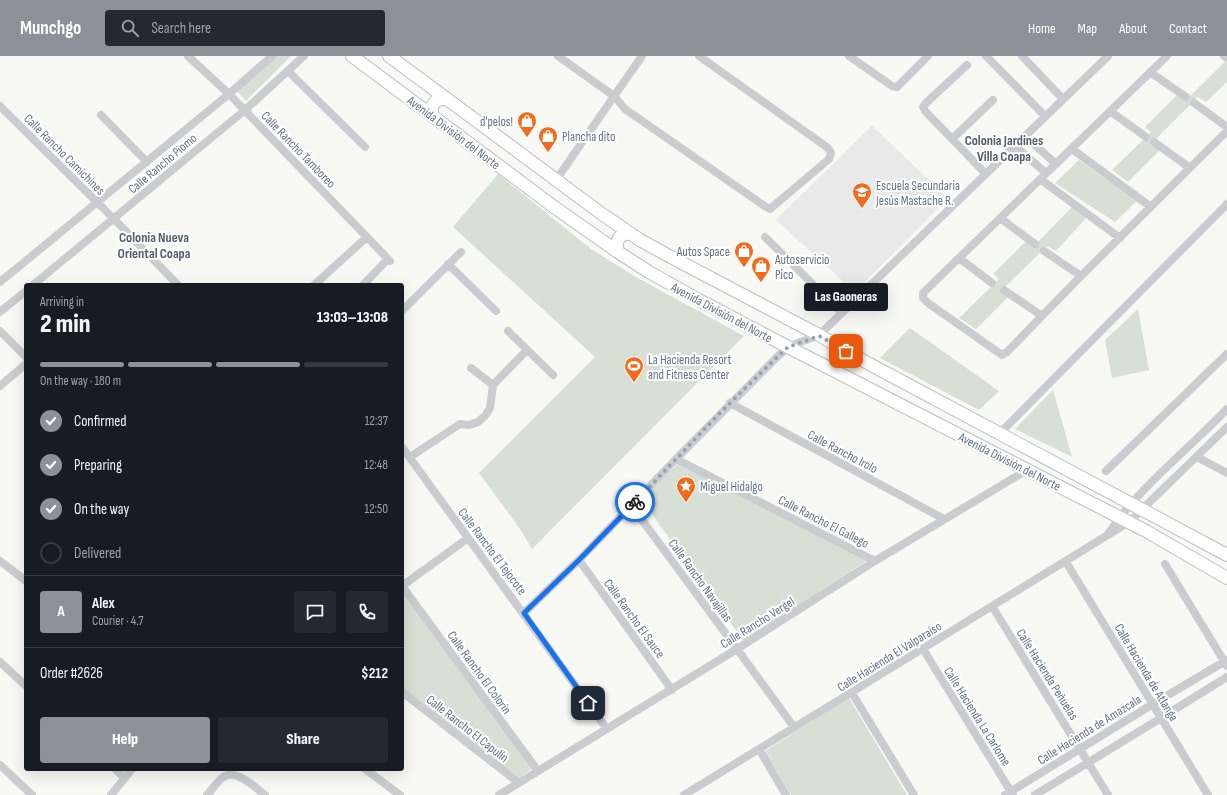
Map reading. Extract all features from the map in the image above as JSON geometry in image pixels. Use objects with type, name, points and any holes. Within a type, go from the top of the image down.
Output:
[{"type":"main road","name":"Avenida División del Norte","points":[[352,56],[554,207],[649,272],[788,347],[1146,531],[1227,578]]},
{"type":"main road","name":"Avenida División del Norte","points":[[389,56],[631,234],[668,256],[1227,555]]},
{"type":"main road","points":[[416,104],[420,104],[428,100],[431,93],[429,86]]},
{"type":"main road","points":[[433,116],[432,110],[434,103],[440,99],[447,99]]},
{"type":"main road","points":[[601,240],[608,238],[613,232],[614,225],[612,221]]},
{"type":"main road","points":[[618,252],[616,245],[618,238],[624,234],[631,234]]},
{"type":"street","name":"Calle Rancho Tamboreo","points":[[188,56],[229,94],[389,260],[365,283]]},
{"type":"street","name":"Calle Rancho Piomo","points":[[0,282],[98,203],[229,94],[272,56]]},
{"type":"street","name":"Calle Rancho Piomo","points":[[35,283],[244,110],[304,56]]},
{"type":"street","points":[[558,56],[614,96],[625,110],[770,209],[829,159],[831,153],[828,148],[699,56]]},
{"type":"street","points":[[556,180],[642,56]]},
{"type":"street","points":[[849,56],[892,86],[897,87],[902,84],[928,56]]},
{"type":"street","points":[[986,56],[1045,116]]},
{"type":"street","points":[[1022,56],[1063,99]]},
{"type":"street","points":[[524,613],[579,560],[730,403],[775,359],[788,347],[819,336],[1108,56]]},
{"type":"street","points":[[1167,56],[923,293],[923,298],[1002,355],[1007,352],[1227,131]]},
{"type":"street","points":[[967,65],[923,107],[925,111],[986,174]]},
{"type":"street","points":[[288,71],[365,147]]},
{"type":"street","points":[[1150,72],[1186,97]]},
{"type":"street","points":[[952,139],[993,100]]},
{"type":"street","points":[[1194,103],[1227,127]]},
{"type":"street","name":"Calle Rancho Camichines","points":[[0,106],[114,218],[176,283]]},
{"type":"street","points":[[1110,111],[1146,136]]},
{"type":"street","points":[[101,114],[146,162]]},
{"type":"street","points":[[1025,136],[1056,164]]},
{"type":"street","points":[[1154,142],[1190,168]]},
{"type":"street","points":[[1015,146],[1046,173]]},
{"type":"street","points":[[1072,148],[1151,207]]},
{"type":"street","points":[[1040,179],[1120,238]]},
{"type":"street","points":[[999,434],[1227,204]]},
{"type":"street","points":[[1000,218],[1035,244]]},
{"type":"street","points":[[316,283],[367,237]]},
{"type":"street","points":[[765,237],[842,313]]},
{"type":"street","points":[[1044,251],[1081,276]]},
{"type":"street","points":[[404,309],[461,252]]},
{"type":"street","points":[[959,258],[992,283]]},
{"type":"street","points":[[448,264],[496,311]]},
{"type":"street","points":[[1004,290],[1042,316]]},
{"type":"street","points":[[0,312],[24,293]]},
{"type":"street","points":[[0,331],[24,355]]},
{"type":"street","points":[[508,331],[553,375]]},
{"type":"street","points":[[410,458],[460,424],[469,425],[478,422],[485,416],[490,408],[493,385],[527,350]]},
{"type":"street","points":[[1106,471],[1227,354]]},
{"type":"street","points":[[0,386],[24,366]]},
{"type":"street","points":[[471,368],[493,385]]},
{"type":"street","name":"Calle Rancho Irolo","points":[[730,403],[944,519]]},
{"type":"street","points":[[1136,507],[1141,492],[1227,409]]},
{"type":"street","points":[[1136,507],[1197,457],[1227,427]]},
{"type":"street","points":[[1209,428],[1219,435]]},
{"type":"street","name":"Calle Rancho El Tejocote","points":[[404,449],[607,729]]},
{"type":"street","points":[[1197,457],[1227,473]]},
{"type":"street","name":"Calle Rancho El Gallego","points":[[676,459],[875,561]]},
{"type":"street","name":"Calle Rancho Vergel","points":[[499,795],[672,690],[875,561],[1028,470]]},
{"type":"street","name":"Calle Rancho Navajillas","points":[[631,505],[794,727]]},
{"type":"street","name":"Calle Hacienda El Valparaíso","points":[[1124,520],[1136,507]]},
{"type":"street","name":"Calle Hacienda El Valparaíso","points":[[687,794],[794,727],[1066,562],[1106,536],[1136,507]]},
{"type":"street","points":[[404,585],[468,538]]},
{"type":"street","name":"Calle Rancho El Sauce","points":[[579,560],[672,690]]},
{"type":"street","points":[[0,561],[24,579]]},
{"type":"street","name":"Calle Hacienda de Atlanga","points":[[1066,562],[1208,795]]},
{"type":"street","points":[[1166,564],[1226,663]]},
{"type":"street","name":"Calle Rancho El Colorín","points":[[404,589],[538,771]]},
{"type":"street","name":"Calle Hacienda Peñuelas","points":[[992,606],[1108,795]]},
{"type":"street","name":"Calle Hacienda La Carlome","points":[[923,649],[1010,794]]},
{"type":"street","points":[[0,662],[24,684]]},
{"type":"street","name":"Calle Hacienda de Amazcala","points":[[1010,794],[1153,704],[1226,663]]},
{"type":"street","points":[[1035,795],[1227,677]]},
{"type":"street","points":[[852,693],[914,795]]},
{"type":"street","name":"Calle Rancho El Capulín","points":[[404,694],[519,783]]},
{"type":"street","points":[[759,750],[786,795]]},
{"type":"street","points":[[0,765],[32,795]]},
{"type":"street","points":[[117,771],[125,778]]},
{"type":"street","points":[[111,795],[130,771]]},
{"type":"street","points":[[368,771],[400,795]]},
{"type":"street","points":[[207,795],[222,777],[231,774],[238,775],[265,795]]},
{"type":"shaded area","points":[[268,56],[291,56],[246,101],[236,90]]},
{"type":"shaded area","points":[[1226,61],[1227,82],[1206,102],[1198,97],[1152,143],[1160,150],[1128,182],[1112,170],[1151,132],[1145,127],[1178,94],[1186,100]]},
{"type":"shaded area","name":"Escuela Secundaria Jesús Mastache R.","points":[[872,126],[948,198],[855,292],[776,220]]},
{"type":"shaded area","points":[[1079,160],[1137,201],[1115,222],[1055,183]]},
{"type":"shaded area","name":"La Hacienda Resort and Fitness Center","points":[[498,174],[591,249],[636,277],[744,336],[532,549],[520,529],[479,473],[595,357],[453,227]]},
{"type":"shaded area","points":[[1072,207],[1086,218],[1056,251],[1047,246],[1001,291],[1008,297],[976,329],[959,318],[999,279],[993,274],[1026,241],[1034,246]]},
{"type":"shaded area","points":[[1138,309],[1149,370],[1112,378],[1105,340]]},
{"type":"shaded area","points":[[910,328],[999,391],[979,410],[880,358]]},
{"type":"shaded area","points":[[1053,390],[1072,457],[1015,429]]},
{"type":"shaded area","points":[[678,464],[868,560],[745,643],[641,499]]},
{"type":"shaded area","points":[[404,593],[533,768],[516,780],[404,692]]},
{"type":"shaded area","points":[[849,698],[907,795],[791,795],[765,751]]},
{"type":"way so far","points":[[635,502],[730,403],[788,347],[819,336],[846,351]]},
{"type":"place","name":"d'pelos!","points":[[527,138]]},
{"type":"place","name":"Plancha dito","points":[[548,153]]},
{"type":"place","name":"Escuela Secundaria Jesús Mastache R.","points":[[862,209]]},
{"type":"place","name":"Autos Space","points":[[744,268]]},
{"type":"place","name":"Autoservicio Pico","points":[[761,283]]},
{"type":"place","name":"Las Gaoneras","points":[[846,351]]},
{"type":"place","name":"La Hacienda Resort and Fitness Center","points":[[634,383]]},
{"type":"place","name":"Miguel Hidalgo","points":[[686,503]]},
{"type":"district","name":"Colonia Jardines Villa Coapa","points":[[1004,148]]},
{"type":"district","name":"Colonia Nueva Oriental Coapa","points":[[154,246]]},
{"type":"route","points":[[588,703],[524,613],[579,560],[635,502]]}]
